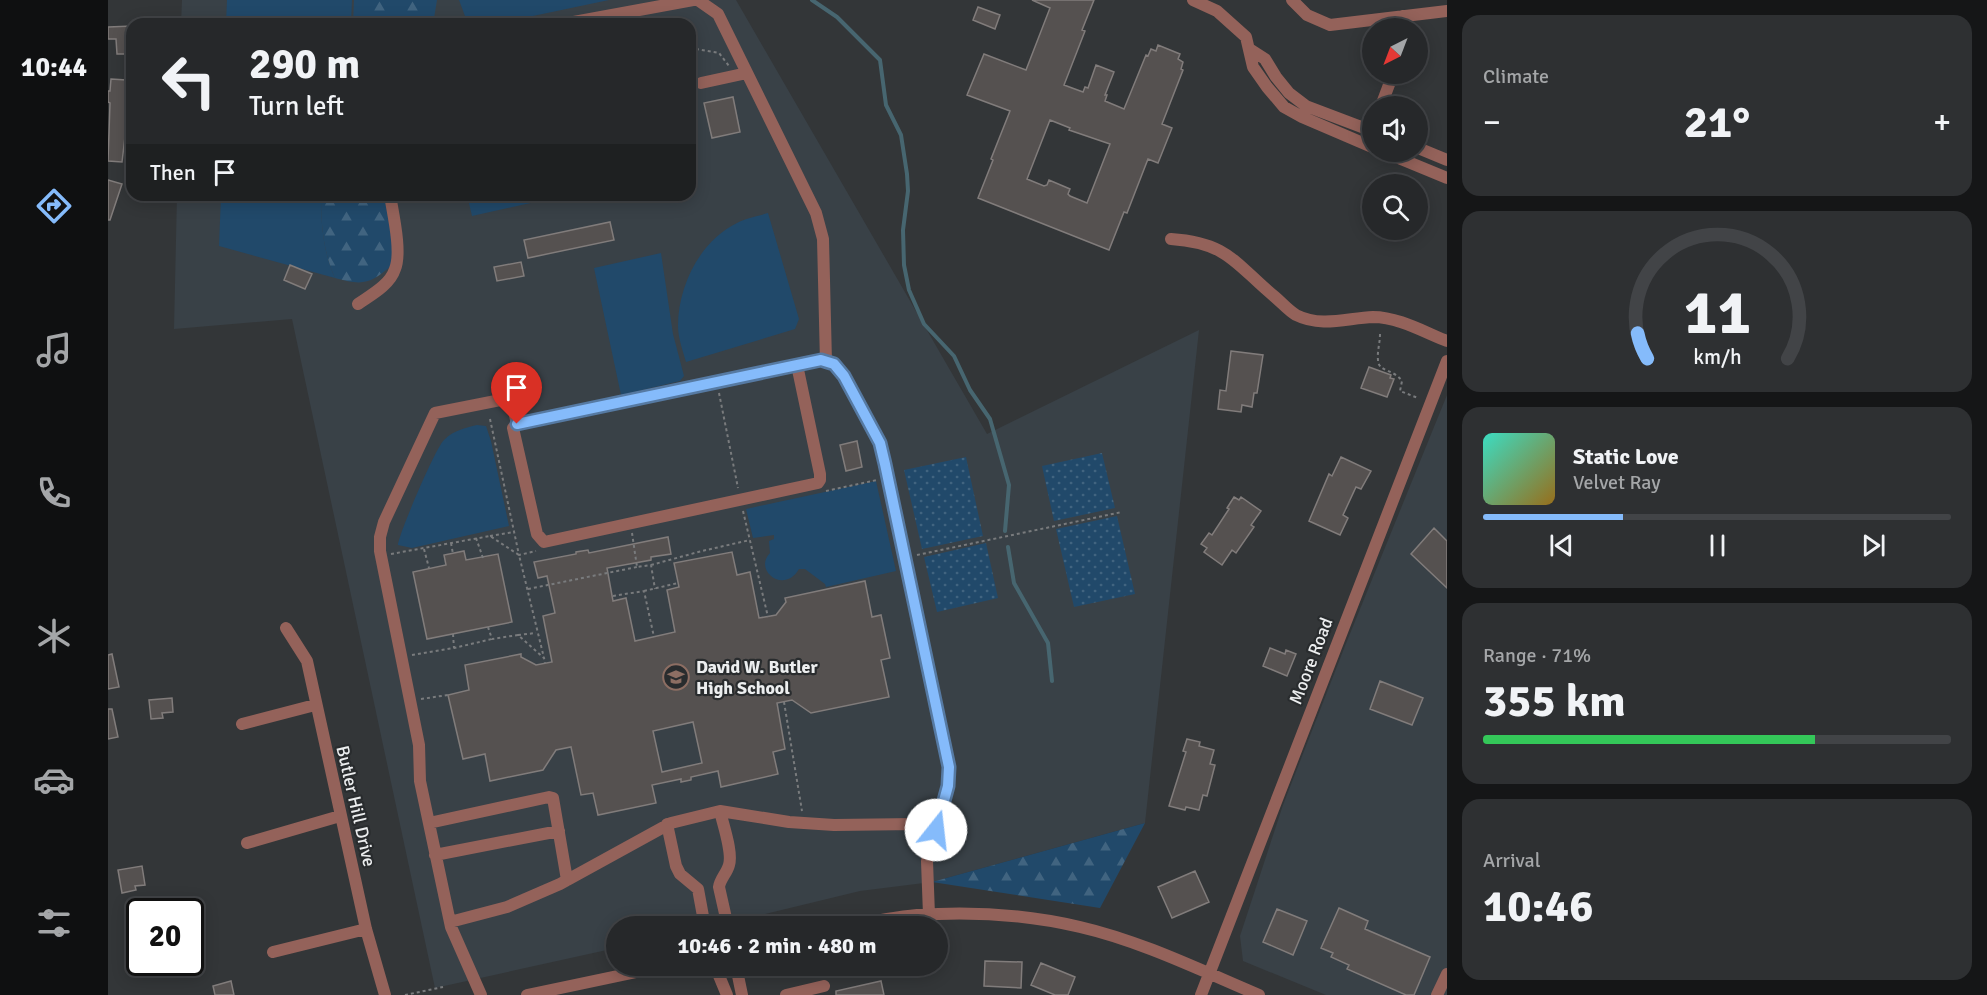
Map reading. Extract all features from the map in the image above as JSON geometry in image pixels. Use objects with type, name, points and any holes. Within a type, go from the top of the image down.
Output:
[{"type":"street","points":[[596,18],[693,0]]},
{"type":"street","points":[[698,0],[718,14],[742,74],[816,213],[823,239],[826,362]]},
{"type":"street","points":[[1192,0],[1217,11],[1246,37],[1251,50],[1253,67],[1284,107],[1302,117],[1362,142]]},
{"type":"street","points":[[1292,0],[1307,15],[1330,25],[1362,24]]},
{"type":"street","points":[[1420,18],[1447,11]]},
{"type":"street","points":[[1251,50],[1265,59],[1289,93],[1306,106],[1362,126]]},
{"type":"street","points":[[701,83],[742,74]]},
{"type":"street","points":[[1428,152],[1447,160]]},
{"type":"street","points":[[1408,162],[1447,178]]},
{"type":"street","points":[[358,304],[382,287],[395,271],[398,259],[391,201]]},
{"type":"street","points":[[1171,239],[1211,246],[1235,259],[1263,287],[1296,314],[1318,322],[1375,317],[1399,322],[1447,341]]},
{"type":"street","points":[[797,365],[820,474],[818,483],[544,542],[537,534],[513,428],[517,424],[797,365],[821,360],[834,364],[844,376],[880,443],[949,767],[948,786],[927,861],[929,915]]},
{"type":"street","name":"Moore Road","points":[[1201,995],[1447,361]]},
{"type":"street","points":[[481,995],[450,922],[435,855],[420,781],[419,745],[381,555],[380,537],[384,522],[435,413],[511,398],[517,424]]},
{"type":"street","name":"Butler Hill Drive","points":[[286,628],[307,661],[366,929],[385,995]]},
{"type":"street","points":[[242,724],[315,705]]},
{"type":"street","points":[[429,823],[553,798],[567,880]]},
{"type":"street","points":[[450,922],[507,907],[567,880],[667,824],[720,811],[804,824],[916,824],[936,830]]},
{"type":"street","points":[[693,885],[712,887],[720,881],[729,868],[731,858],[720,811]]},
{"type":"street","points":[[247,843],[340,816]]},
{"type":"street","points":[[667,824],[676,866],[680,874],[698,889],[703,916]]},
{"type":"street","points":[[435,855],[559,831]]},
{"type":"street","points":[[720,881],[719,887],[726,916]]},
{"type":"street","points":[[918,916],[973,914],[1026,918],[1082,927],[1148,949],[1259,995]]},
{"type":"street","points":[[273,952],[366,929]]},
{"type":"street","points":[[1437,995],[1447,974]]},
{"type":"street","points":[[527,995],[617,976]]},
{"type":"street","points":[[719,976],[728,995]]},
{"type":"street","points":[[738,976],[742,995]]},
{"type":"street","points":[[786,995],[824,986]]},
{"type":"path","points":[[696,49],[718,53],[742,74]]},
{"type":"path","points":[[1380,334],[1377,361],[1379,365],[1382,369],[1397,374],[1402,381],[1400,391],[1418,398]]},
{"type":"path","points":[[490,419],[536,633],[545,663]]},
{"type":"path","points":[[905,558],[1122,512]]},
{"type":"path","points":[[631,531],[637,567]]},
{"type":"path","points":[[381,555],[514,532]]},
{"type":"path","points":[[490,536],[519,555]]},
{"type":"path","points":[[476,538],[483,558]]},
{"type":"path","points":[[528,588],[651,565],[750,540]]},
{"type":"path","points":[[451,543],[453,554]]},
{"type":"path","points":[[424,549],[429,568]]},
{"type":"path","points":[[651,565],[655,589]]},
{"type":"path","points":[[613,596],[678,583]]},
{"type":"path","points":[[644,591],[654,637]]},
{"type":"path","points":[[488,627],[492,639]]},
{"type":"path","points":[[401,656],[536,633]]},
{"type":"path","points":[[453,634],[454,648]]},
{"type":"path","points":[[518,635],[544,658]]},
{"type":"path","points":[[411,700],[448,695]]},
{"type":"path","points":[[784,702],[804,824]]},
{"type":"path","points":[[405,995],[443,987]]},
{"type":"shaded area","points":[[182,0],[736,0],[987,434],[1199,330],[1145,823],[932,882],[860,891],[757,916],[606,916],[606,950],[435,988],[292,319],[174,329],[177,201],[696,201],[696,18],[181,18]]},
{"type":"shaded area","points":[[1447,395],[1447,995],[1326,995],[1243,961],[1240,936],[1283,805]]},
{"type":"green space","points":[[227,0],[352,0],[351,18],[226,18]]},
{"type":"green space","points":[[354,0],[437,0],[434,18],[353,18]]},
{"type":"green space","points":[[459,0],[609,0],[524,18],[466,18]]},
{"type":"green space","points":[[221,201],[321,201],[324,237],[335,278],[219,246]]},
{"type":"green space","points":[[321,201],[385,201],[393,245],[393,264],[379,276],[366,282],[335,278],[328,258],[321,216]]},
{"type":"green space","points":[[468,201],[540,201],[472,216]]},
{"type":"green space","points":[[768,213],[799,319],[795,329],[686,362],[679,335],[679,311],[687,281],[694,266],[712,241],[724,231],[748,218]]},
{"type":"green space","points":[[661,253],[673,334],[684,376],[680,381],[621,395],[594,268]]},
{"type":"green space","points":[[477,425],[486,426],[491,441],[509,526],[412,548],[398,545],[411,508],[440,446],[452,434]]},
{"type":"green space","points":[[1102,453],[1115,508],[1054,521],[1042,466]]},
{"type":"green space","points":[[966,457],[983,536],[922,549],[904,470]]},
{"type":"green space","points":[[876,481],[896,571],[826,587],[805,569],[799,569],[786,580],[779,580],[768,572],[765,566],[770,553],[769,541],[774,539],[774,535],[753,538],[746,509]]},
{"type":"green space","points":[[1117,516],[1135,594],[1074,607],[1056,529]]},
{"type":"green space","points":[[986,543],[998,598],[937,612],[924,557]]},
{"type":"green space","points":[[1145,823],[1100,908],[932,882]]},
{"type":"building","points":[[1032,0],[1094,0],[1082,30],[1085,31],[1064,85],[1083,92],[1085,87],[1088,88],[1096,65],[1114,72],[1105,101],[1124,109],[1146,55],[1148,56],[1151,49],[1156,51],[1158,45],[1180,54],[1178,59],[1183,62],[1181,69],[1183,70],[1162,124],[1172,128],[1158,163],[1148,159],[1127,213],[1124,212],[1109,250],[978,198],[1010,111],[967,95],[984,54],[1026,70],[1050,8]],"holes":[[[1050,120],[1070,128],[1069,130],[1110,144],[1087,203],[1070,196],[1068,194],[1070,189],[1049,180],[1044,186],[1027,179]]]},
{"type":"building","points":[[978,7],[1000,15],[995,29],[973,20]]},
{"type":"building","points":[[126,26],[126,54],[117,54],[116,39],[108,39],[108,27]]},
{"type":"building","points":[[111,79],[126,80],[126,129],[122,162],[108,161],[110,103],[108,102],[108,91],[110,91]]},
{"type":"building","points":[[733,97],[740,132],[712,138],[704,103]]},
{"type":"building","points":[[108,180],[122,184],[110,220],[108,220]]},
{"type":"building","points":[[610,222],[614,240],[528,258],[524,240]]},
{"type":"building","points":[[521,262],[524,276],[497,281],[494,267]]},
{"type":"building","points":[[290,265],[312,274],[305,289],[284,280]]},
{"type":"building","points":[[1231,351],[1263,355],[1257,393],[1254,393],[1252,407],[1242,405],[1241,412],[1218,409],[1220,390],[1226,391]]},
{"type":"building","points":[[1369,367],[1391,375],[1390,378],[1394,379],[1387,397],[1361,388]]},
{"type":"building","points":[[857,441],[862,467],[846,471],[840,445]]},
{"type":"building","points":[[1341,457],[1371,471],[1361,489],[1356,487],[1343,515],[1348,518],[1340,535],[1309,521],[1329,474],[1332,476]]},
{"type":"building","points":[[1234,497],[1239,500],[1241,497],[1261,511],[1251,525],[1254,527],[1236,553],[1232,550],[1222,565],[1204,552],[1207,548],[1201,544],[1209,533],[1212,535]]},
{"type":"building","points":[[1434,528],[1447,541],[1447,588],[1411,554]]},
{"type":"building","name":"David W. Butler High School","points":[[668,537],[671,554],[607,568],[613,601],[626,598],[635,641],[675,632],[667,590],[679,587],[674,563],[732,552],[737,575],[750,572],[759,618],[776,615],[786,602],[785,598],[865,581],[872,617],[881,615],[890,658],[881,660],[889,697],[811,713],[792,700],[777,703],[785,749],[773,752],[778,774],[721,787],[718,771],[691,777],[691,780],[681,782],[681,779],[652,785],[656,803],[598,815],[593,793],[581,795],[571,747],[556,750],[543,770],[490,781],[485,754],[463,759],[448,695],[469,690],[465,665],[521,654],[521,657],[536,665],[552,662],[543,616],[555,613],[547,576],[538,578],[534,562],[588,550],[589,553]],"holes":[[[693,722],[702,763],[662,772],[653,731]]]},
{"type":"building","points":[[464,551],[466,560],[498,554],[512,622],[427,639],[413,572],[446,565],[444,555]]},
{"type":"building","points":[[1270,648],[1285,654],[1286,650],[1296,654],[1287,676],[1263,666]]},
{"type":"building","points":[[112,654],[119,687],[108,689],[108,655]]},
{"type":"building","points":[[1380,681],[1423,698],[1412,725],[1370,709]]},
{"type":"building","points":[[172,698],[173,712],[162,713],[163,718],[151,719],[149,700]]},
{"type":"building","points":[[108,709],[112,709],[118,737],[108,739]]},
{"type":"building","points":[[1187,739],[1200,742],[1199,746],[1214,750],[1210,764],[1215,765],[1207,796],[1203,795],[1199,810],[1186,807],[1185,810],[1169,806],[1186,752],[1183,751]]},
{"type":"building","points":[[142,866],[145,885],[135,886],[136,890],[122,893],[118,870]]},
{"type":"building","points":[[1195,871],[1209,902],[1172,918],[1158,887]]},
{"type":"building","points":[[1339,908],[1368,921],[1365,929],[1430,957],[1414,995],[1406,995],[1347,969],[1349,965],[1331,957],[1333,953],[1321,948]]},
{"type":"building","points":[[1277,909],[1307,921],[1293,955],[1263,942]]},
{"type":"building","points":[[985,961],[1022,962],[1021,988],[984,986]]},
{"type":"building","points":[[1041,963],[1075,977],[1068,995],[1055,995],[1031,985]]},
{"type":"building","points":[[231,981],[234,995],[215,995],[213,986]]},
{"type":"building","points":[[881,981],[884,995],[836,995],[836,991]]},
{"type":"waterway","points":[[812,0],[837,17],[880,60],[886,105],[901,135],[907,174],[908,191],[903,230],[904,265],[909,290],[924,324],[954,356],[970,390],[990,419],[1009,485],[1005,531]]},
{"type":"waterway","points":[[1008,547],[1014,583],[1048,643],[1052,681]]},
{"type":"place","name":"David W. Butler High School","points":[[676,677]]},
{"type":"route","points":[[517,424],[821,360],[834,364],[844,376],[880,443],[885,464],[949,767],[948,786],[936,830]]}]
